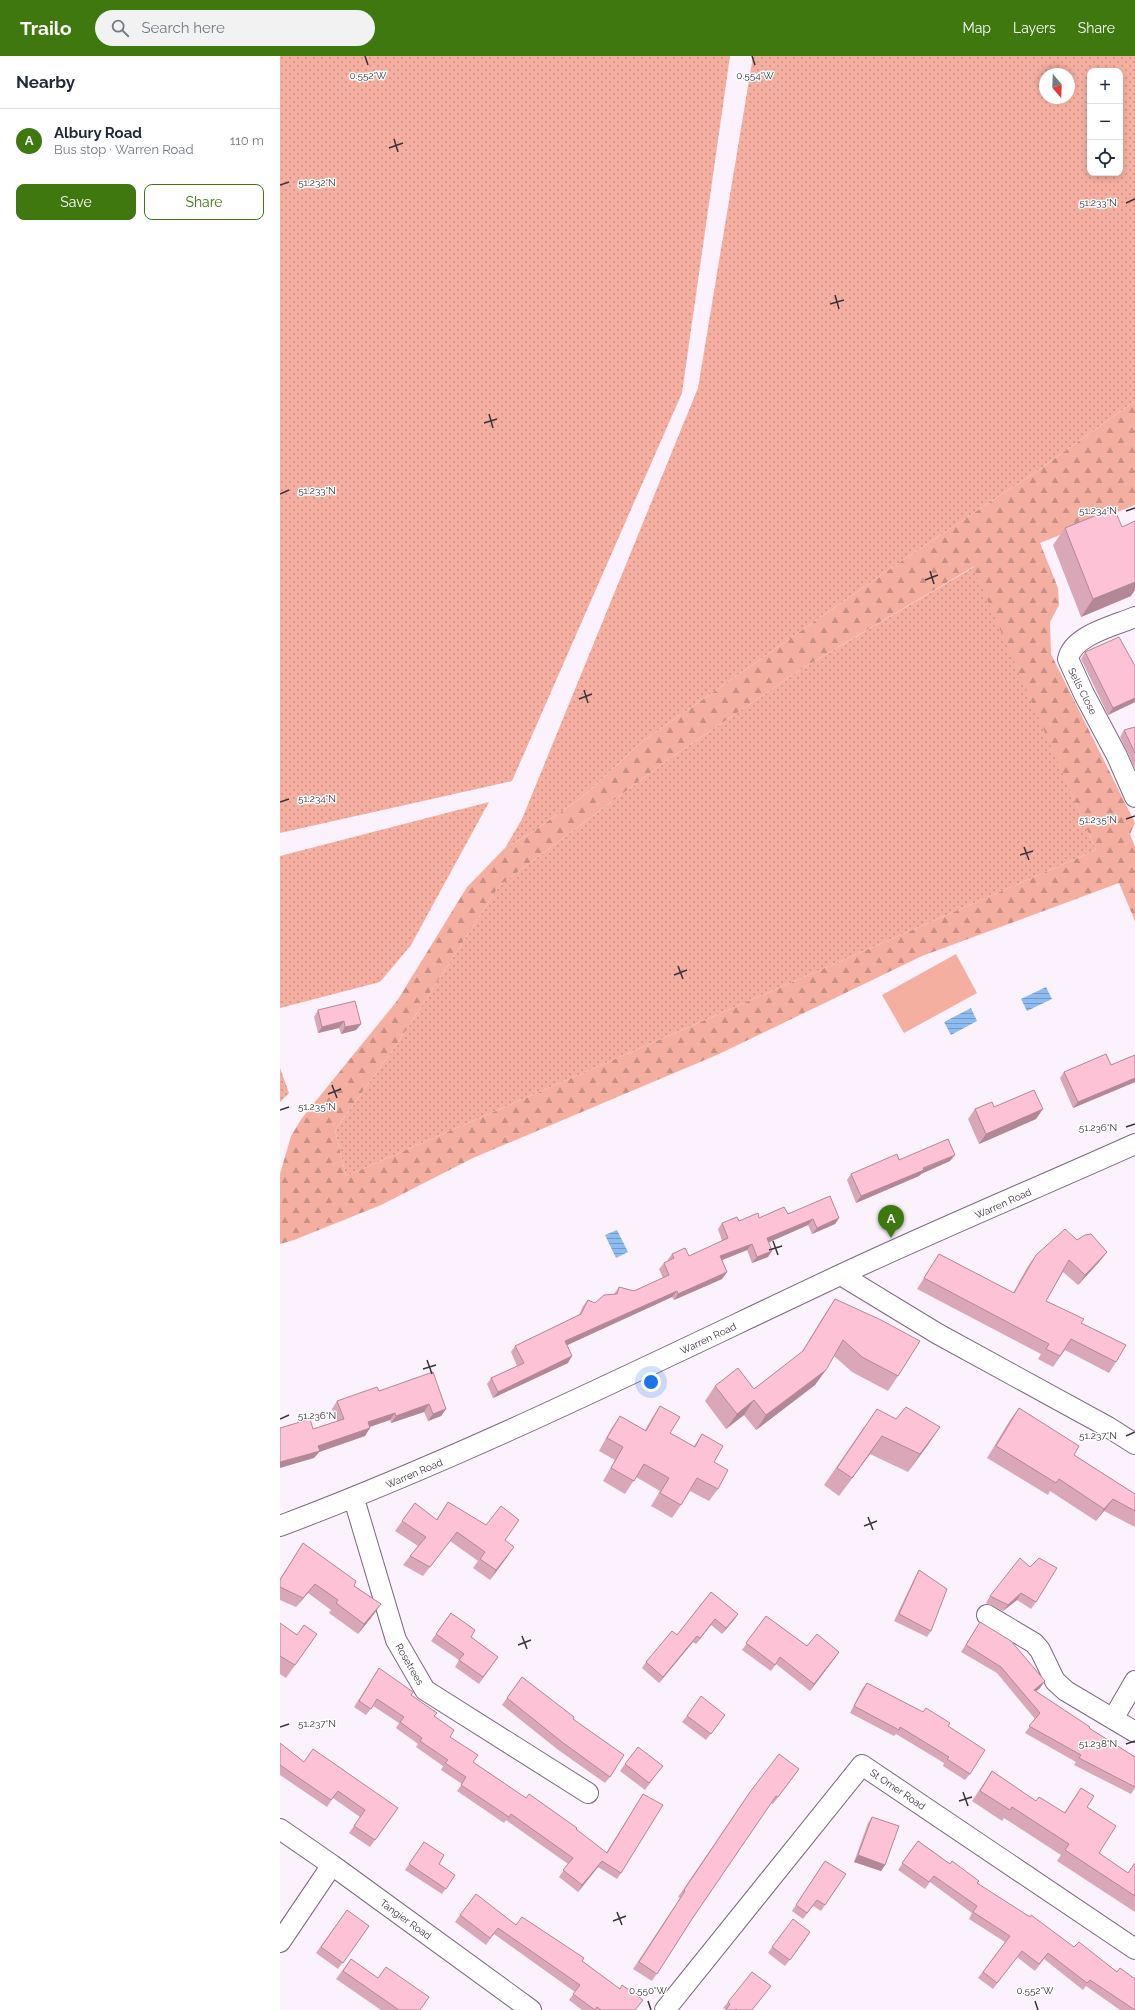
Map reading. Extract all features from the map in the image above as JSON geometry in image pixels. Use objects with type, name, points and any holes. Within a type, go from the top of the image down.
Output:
[{"type":"street","name":"Sells Close","points":[[1135,617],[1082,639],[1074,646],[1068,659],[1084,694],[1117,756],[1135,797]]},
{"type":"street","name":"Warren Road","points":[[280,1526],[354,1499],[546,1414],[841,1275],[1135,1144]]},
{"type":"street","points":[[841,1275],[938,1334],[1108,1427],[1135,1444]]},
{"type":"street","name":"Rosetrees","points":[[354,1499],[396,1640],[425,1690],[588,1793]]},
{"type":"street","points":[[987,1615],[1034,1643],[1040,1650],[1055,1681],[1066,1691],[1135,1732]]},
{"type":"street","points":[[1113,1718],[1135,1681]]},
{"type":"street","name":"St Omer Road","points":[[666,2010],[862,1765],[1135,1949]]},
{"type":"street","name":"Tangier Road","points":[[280,1829],[332,1865],[531,2010]]},
{"type":"street","points":[[280,1942],[332,1865]]},
{"type":"green space","points":[[280,56],[730,56],[682,393],[512,781],[280,833]]},
{"type":"green space","points":[[753,56],[1135,56],[1135,401],[1037,471],[897,564],[643,741],[581,798],[528,835],[505,848],[522,819],[698,388]]},
{"type":"green space","points":[[1135,401],[1135,505],[1040,543],[1058,588],[1059,605],[1050,622],[1051,654],[1135,823],[1130,834],[1135,847],[1135,921],[1119,883],[922,956],[719,1054],[473,1158],[381,1205],[294,1240],[280,1244],[280,1174],[291,1136],[302,1118],[397,1001],[467,887],[505,848],[528,835],[581,798],[643,741],[897,564],[1037,471]],"holes":[[[973,567],[1096,850],[346,1176],[335,1130],[397,1044],[499,886],[669,759],[803,668]]]},
{"type":"green space","points":[[974,567],[1096,850],[346,1176],[335,1130],[397,1044],[499,886],[669,759],[803,668]]},
{"type":"green space","points":[[489,802],[411,945],[380,982],[280,1008],[280,856]]},
{"type":"green space","points":[[956,954],[977,993],[904,1033],[882,995]]},
{"type":"green space","points":[[280,1068],[289,1093],[280,1102]]},
{"type":"water","points":[[1046,987],[1052,999],[1027,1011],[1021,999]]},
{"type":"water","points":[[971,1008],[977,1021],[951,1035],[944,1022]]},
{"type":"water","points":[[617,1230],[628,1252],[616,1258],[605,1235]]},
{"type":"building","points":[[1114,508],[1122,527],[1135,521],[1135,582],[1093,599],[1065,528]]},
{"type":"building","points":[[1119,637],[1135,666],[1135,698],[1113,708],[1085,652]]},
{"type":"building","points":[[1135,727],[1135,753],[1124,730]]},
{"type":"building","points":[[355,1001],[361,1024],[345,1027],[344,1021],[322,1027],[318,1010]]},
{"type":"building","points":[[1106,1054],[1111,1065],[1135,1055],[1135,1078],[1078,1102],[1064,1072]]},
{"type":"building","points":[[1034,1090],[1043,1109],[986,1134],[975,1109],[992,1102],[994,1107]]},
{"type":"building","points":[[948,1139],[955,1155],[923,1168],[924,1170],[861,1196],[851,1174],[897,1154],[899,1160]]},
{"type":"building","points":[[830,1196],[839,1218],[817,1228],[813,1219],[767,1238],[772,1251],[757,1257],[752,1244],[720,1256],[727,1272],[678,1294],[677,1291],[565,1341],[572,1356],[498,1392],[491,1378],[524,1363],[515,1346],[581,1314],[588,1300],[595,1303],[604,1295],[617,1294],[619,1287],[634,1291],[669,1275],[664,1263],[674,1258],[672,1254],[685,1248],[689,1256],[728,1238],[722,1223],[737,1217],[739,1221],[758,1213],[759,1218],[784,1207],[788,1214]]},
{"type":"building","points":[[1065,1229],[1077,1240],[1085,1235],[1091,1234],[1107,1252],[1085,1275],[1069,1260],[1046,1301],[1084,1319],[1081,1323],[1126,1345],[1116,1362],[1071,1339],[1060,1356],[1046,1349],[1049,1344],[924,1278],[939,1254],[1014,1293],[1036,1255]]},
{"type":"building","points":[[835,1299],[881,1320],[920,1341],[898,1376],[862,1357],[843,1340],[826,1370],[766,1415],[754,1400],[737,1414],[715,1386],[738,1368],[754,1389],[803,1351]]},
{"type":"building","points":[[433,1372],[446,1409],[433,1414],[429,1404],[396,1416],[395,1413],[368,1422],[370,1428],[318,1446],[320,1451],[280,1462],[280,1428],[310,1419],[313,1429],[344,1419],[337,1401],[377,1387],[379,1391]]},
{"type":"building","points":[[660,1406],[680,1417],[670,1433],[695,1447],[702,1434],[723,1446],[714,1462],[728,1470],[718,1489],[697,1478],[681,1505],[660,1493],[669,1478],[644,1464],[634,1481],[611,1468],[623,1447],[607,1438],[620,1416],[646,1431]]},
{"type":"building","points":[[906,1407],[940,1427],[920,1454],[882,1436],[852,1478],[837,1468],[877,1409],[896,1419]]},
{"type":"building","points":[[1019,1408],[1079,1446],[1074,1455],[1135,1494],[1135,1511],[1113,1499],[1104,1509],[1059,1479],[1056,1483],[996,1446]]},
{"type":"building","points":[[448,1502],[486,1525],[501,1506],[519,1520],[505,1540],[514,1547],[496,1570],[480,1559],[485,1552],[457,1532],[430,1567],[410,1556],[426,1537],[402,1521],[415,1503],[437,1520]]},
{"type":"building","points":[[303,1543],[356,1581],[354,1586],[381,1604],[364,1624],[336,1603],[338,1600],[315,1584],[303,1598],[280,1587],[280,1580]]},
{"type":"building","points":[[1020,1558],[1030,1567],[1039,1558],[1057,1568],[1036,1602],[1021,1593],[1008,1605],[990,1596]]},
{"type":"building","points":[[919,1570],[947,1589],[931,1631],[899,1614]]},
{"type":"building","points":[[711,1592],[738,1614],[726,1628],[715,1619],[700,1638],[697,1636],[663,1677],[646,1662],[672,1631],[677,1635]]},
{"type":"building","points":[[451,1613],[475,1630],[471,1637],[498,1657],[483,1677],[459,1660],[464,1654],[436,1634]]},
{"type":"building","points":[[766,1616],[807,1646],[817,1634],[839,1652],[814,1684],[780,1657],[775,1665],[746,1643]]},
{"type":"building","points":[[980,1622],[1011,1641],[1045,1681],[1034,1690],[1090,1727],[1089,1728],[1135,1757],[1135,1787],[1079,1758],[1081,1755],[1029,1726],[1040,1713],[1001,1667],[966,1645]]},
{"type":"building","points":[[280,1623],[297,1635],[304,1625],[317,1634],[295,1665],[280,1656]]},
{"type":"building","points":[[379,1668],[413,1692],[411,1695],[437,1713],[434,1716],[454,1730],[450,1737],[478,1755],[473,1762],[526,1798],[529,1794],[577,1828],[576,1829],[607,1853],[643,1794],[663,1805],[621,1873],[602,1861],[582,1885],[563,1870],[573,1858],[511,1814],[509,1817],[461,1785],[466,1777],[445,1763],[448,1760],[420,1741],[422,1738],[400,1722],[404,1717],[377,1699],[371,1709],[359,1701]]},
{"type":"building","points":[[522,1677],[574,1717],[573,1719],[624,1755],[610,1777],[562,1742],[507,1698]]},
{"type":"building","points":[[867,1683],[923,1712],[926,1708],[950,1723],[948,1726],[985,1750],[970,1774],[947,1759],[949,1757],[900,1727],[899,1730],[854,1706]]},
{"type":"building","points":[[701,1696],[725,1715],[711,1734],[687,1716]]},
{"type":"building","points":[[280,1743],[304,1762],[313,1749],[398,1808],[375,1840],[354,1826],[365,1810],[338,1791],[331,1800],[280,1765]]},
{"type":"building","points":[[638,1747],[663,1766],[649,1783],[625,1764]]},
{"type":"building","points":[[779,1754],[799,1769],[778,1797],[776,1796],[692,1919],[657,1974],[639,1962],[685,1891],[684,1890],[750,1792]]},
{"type":"building","points":[[992,1771],[1036,1801],[1039,1797],[1065,1813],[1081,1788],[1094,1796],[1087,1807],[1116,1826],[1099,1853],[1128,1873],[1135,1863],[1135,1896],[1065,1850],[1069,1844],[1012,1807],[1010,1810],[980,1791]]},
{"type":"building","points":[[872,1817],[899,1826],[885,1865],[858,1855]]},
{"type":"building","points":[[918,1841],[950,1864],[952,1861],[979,1881],[977,1883],[1030,1917],[1031,1915],[1074,1947],[1079,1942],[1117,1972],[1120,1968],[1135,1979],[1135,2010],[1090,1980],[1087,1983],[1048,1953],[1039,1964],[1022,1951],[997,1983],[983,1972],[1010,1936],[973,1912],[977,1906],[934,1876],[929,1882],[902,1863]]},
{"type":"building","points":[[424,1842],[444,1855],[439,1864],[455,1875],[446,1889],[409,1864]]},
{"type":"building","points":[[825,1861],[846,1874],[825,1905],[817,1900],[807,1913],[796,1905]]},
{"type":"building","points":[[476,1894],[516,1925],[522,1917],[584,1958],[582,1961],[620,1989],[622,1985],[643,2000],[635,2010],[601,2010],[597,2007],[595,2010],[573,1994],[580,1985],[498,1928],[490,1938],[460,1915]]},
{"type":"building","points":[[347,1910],[369,1926],[343,1963],[321,1947]]},
{"type":"building","points":[[793,1919],[810,1932],[790,1960],[772,1947]]},
{"type":"building","points":[[351,1959],[378,1978],[386,1967],[429,1997],[420,2010],[399,2010],[343,1971]]},
{"type":"building","points":[[752,1972],[771,1986],[752,2010],[726,2010],[730,2004],[728,2002]]},
{"type":"place","name":"Albury Road","points":[[891,1238]]}]
